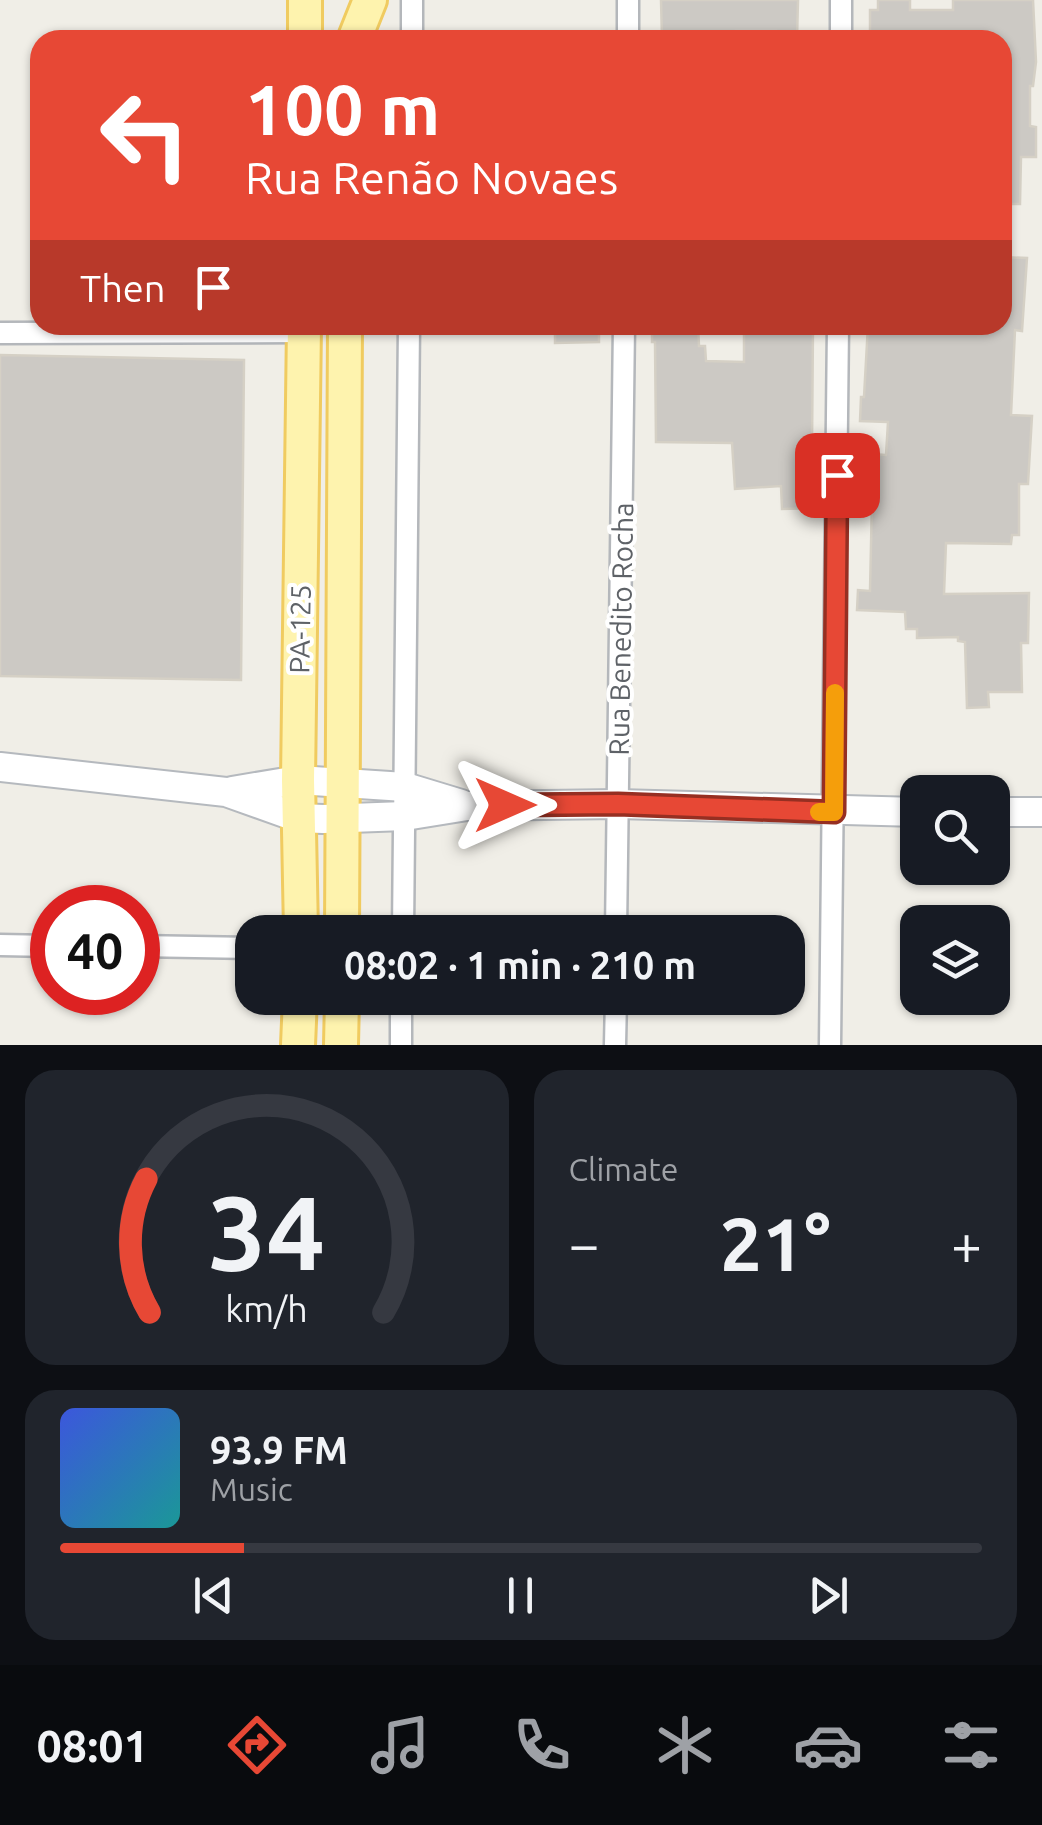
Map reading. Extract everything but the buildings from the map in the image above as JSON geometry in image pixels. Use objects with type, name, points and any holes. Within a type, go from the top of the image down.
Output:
[{"type":"main road","points":[[305,0],[305,30]]},
{"type":"main road","points":[[343,0],[344,30]]},
{"type":"main road","points":[[358,30],[370,0]]},
{"type":"main road","name":"PA-125","points":[[301,915],[298,780],[304,335]]},
{"type":"main road","name":"PA-125","points":[[342,915],[345,335]]},
{"type":"main road","points":[[298,1045],[299,1015]]},
{"type":"main road","points":[[342,1015],[342,1045]]},
{"type":"street","points":[[412,0],[412,30]]},
{"type":"street","points":[[628,0],[628,30]]},
{"type":"street","points":[[841,0],[841,30]]},
{"type":"street","points":[[0,333],[30,333]]},
{"type":"street","points":[[403,915],[409,335]]},
{"type":"street","name":"Rua Benedito Rocha","points":[[616,915],[624,335]]},
{"type":"street","points":[[830,1045],[838,335]]},
{"type":"street","points":[[0,767],[226,792],[299,818],[343,820],[405,801]]},
{"type":"street","points":[[226,792],[298,780],[342,783],[405,801],[467,806],[618,804],[900,812]]},
{"type":"street","points":[[1010,812],[1042,812]]},
{"type":"street","points":[[0,945],[30,946]]},
{"type":"street","points":[[160,946],[235,948]]},
{"type":"street","points":[[400,1045],[401,1015]]},
{"type":"street","points":[[615,1045],[616,1015]]},
{"type":"slow traffic","points":[[819,812],[834,812],[835,693]]},
{"type":"route","points":[[505,805],[618,804],[834,812],[837,475]]}]
